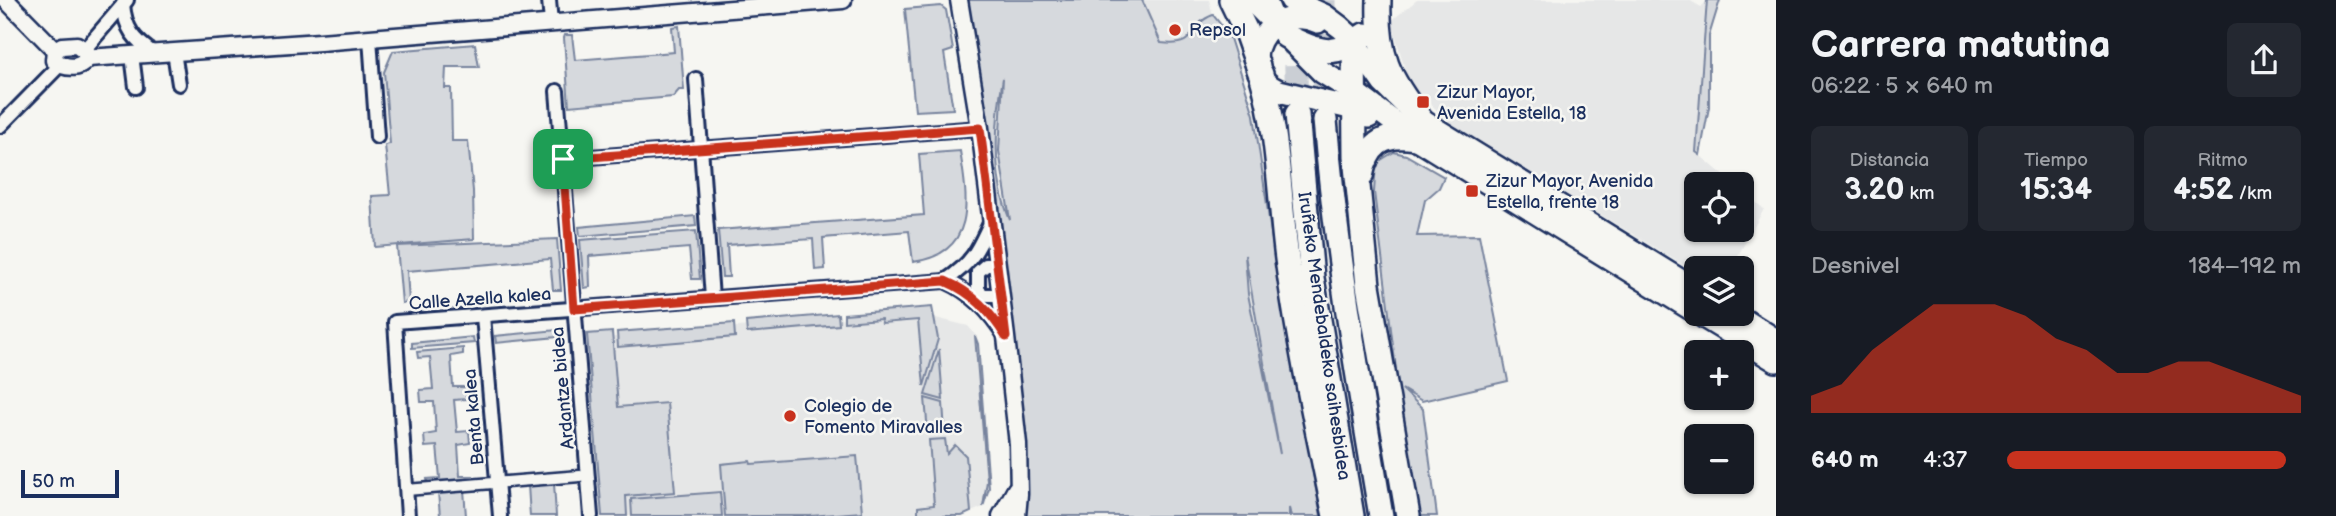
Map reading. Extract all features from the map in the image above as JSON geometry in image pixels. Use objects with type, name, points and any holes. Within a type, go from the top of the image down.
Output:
[{"type":"highway","points":[[1231,0],[1245,29],[1259,70],[1273,132],[1287,258],[1303,361],[1335,516]]},
{"type":"highway","points":[[1251,0],[1322,72],[1354,100],[1418,129],[1684,283]]},
{"type":"highway","points":[[1264,0],[1280,30],[1315,51],[1335,50],[1369,30],[1379,6]]},
{"type":"highway","points":[[1291,0],[1324,15],[1352,39],[1418,129],[1684,304]]},
{"type":"highway","points":[[1379,6],[1380,43],[1387,67],[1418,129]]},
{"type":"highway","points":[[1280,30],[1259,41],[1259,70],[1271,87],[1286,94],[1354,100]]},
{"type":"highway","points":[[1352,39],[1358,193],[1378,352],[1408,516]]},
{"type":"highway","name":"Iruñeko Mendebaldeko saihesbidea","points":[[1297,114],[1312,278],[1352,516]]},
{"type":"highway","name":"Iruñeko Mendebaldeko saihesbidea","points":[[1325,120],[1347,309],[1381,516]]},
{"type":"highway","points":[[1358,193],[1369,150],[1381,142],[1418,129]]},
{"type":"highway","points":[[1718,326],[1776,361]]},
{"type":"highway","points":[[1754,326],[1776,340]]},
{"type":"street","points":[[6,0],[57,57]]},
{"type":"street","points":[[549,0],[551,23]]},
{"type":"street","points":[[0,126],[57,57],[77,44],[87,53],[155,54],[551,23],[689,6],[843,0]]},
{"type":"street","points":[[959,0],[980,128],[991,221],[993,295],[1006,337],[1018,444],[1017,516]]},
{"type":"street","points":[[87,53],[125,2]]},
{"type":"street","points":[[125,2],[124,17],[129,30],[139,43],[155,54]]},
{"type":"street","points":[[370,38],[377,137]]},
{"type":"street","points":[[174,52],[179,84]]},
{"type":"street","points":[[132,55],[136,87]]},
{"type":"street","points":[[696,79],[712,298]]},
{"type":"street","name":"Ardantze bidea","points":[[557,90],[591,516]]},
{"type":"street","points":[[563,159],[980,128]]},
{"type":"street","points":[[945,281],[975,255],[991,221]]},
{"type":"street","points":[[959,271],[991,265]]},
{"type":"street","name":"Calle Azella kalea","points":[[406,490],[395,323],[945,281],[970,293],[993,295]]},
{"type":"street","name":"Calle Azella kalea","points":[[970,293],[1006,337]]},
{"type":"street","name":"Benta kalea","points":[[483,316],[500,516]]},
{"type":"street","points":[[408,516],[406,490],[580,476]]},
{"type":"street","points":[[1001,516],[1019,484]]},
{"type":"shaded area","points":[[965,0],[1142,0],[1161,43],[1174,44],[1187,39],[1198,25],[1213,15],[1229,35],[1254,115],[1281,302],[1321,516],[1291,516],[1289,508],[1289,516],[1024,516],[1004,252]],"holes":[[[1003,78],[999,151],[1010,220],[1000,186],[997,150]],[[1245,255],[1280,454],[1248,294]]]},
{"type":"shaded area","name":"Repsol","points":[[1142,0],[1209,0],[1213,15],[1201,20],[1189,39],[1178,45],[1161,43]]},
{"type":"shaded area","points":[[1417,0],[1689,0],[1701,7],[1708,0],[1696,152],[1720,172],[1684,172],[1684,242],[1746,242],[1738,256],[1684,256],[1684,266],[1449,122],[1409,83],[1391,21]]},
{"type":"shaded area","points":[[1707,0],[1720,0],[1709,36],[1709,107],[1700,155],[1696,152]]},
{"type":"shaded area","points":[[941,6],[946,10],[953,50],[944,53],[953,109],[915,111],[905,9]]},
{"type":"shaded area","points":[[679,26],[684,90],[679,90],[673,97],[569,106],[565,35],[572,35],[575,60],[674,52],[672,27]]},
{"type":"shaded area","points":[[475,44],[479,67],[446,67],[445,88],[451,88],[452,141],[468,141],[474,239],[375,247],[372,196],[390,195],[385,145],[390,144],[384,72],[393,51]]},
{"type":"shaded area","points":[[960,151],[966,205],[964,222],[958,236],[948,248],[934,257],[913,262],[909,231],[823,238],[825,269],[815,270],[813,239],[727,245],[729,277],[722,277],[718,230],[924,215],[919,154]]},
{"type":"shaded area","points":[[1394,152],[1406,155],[1444,177],[1439,188],[1425,200],[1417,236],[1479,235],[1508,381],[1422,401],[1402,389],[1423,409],[1437,516],[1418,516],[1398,386],[1374,192],[1376,163]]},
{"type":"shaded area","points":[[1754,201],[1764,209],[1754,227]]},
{"type":"shaded area","points":[[695,216],[696,226],[580,236],[579,227]]},
{"type":"shaded area","points":[[696,231],[700,279],[692,279],[689,248],[589,256],[590,287],[584,288],[580,240]]},
{"type":"shaded area","points":[[557,239],[561,290],[553,290],[550,259],[407,271],[409,302],[402,303],[397,246]]},
{"type":"shaded area","points":[[932,307],[938,339],[924,386],[918,320],[844,322],[844,314]]},
{"type":"shaded area","name":"Colegio de Fomento Miravalles","points":[[933,311],[936,318],[968,326],[978,344],[989,488],[983,507],[962,516],[604,516],[590,339]]},
{"type":"shaded area","points":[[838,314],[839,325],[747,333],[746,322]]},
{"type":"shaded area","points":[[734,323],[735,337],[618,347],[617,332]]},
{"type":"shaded area","points":[[557,330],[557,337],[496,343],[495,336]]},
{"type":"shaded area","points":[[612,332],[618,407],[667,403],[675,492],[626,496],[627,516],[602,516],[587,334]]},
{"type":"shaded area","points":[[975,336],[978,344],[989,488],[983,507],[987,481]]},
{"type":"shaded area","points":[[473,337],[474,343],[412,348],[412,343]]},
{"type":"shaded area","points":[[463,348],[463,354],[451,356],[453,387],[466,387],[466,399],[454,400],[457,432],[469,431],[470,443],[458,445],[460,476],[473,476],[473,482],[428,485],[427,479],[440,478],[437,446],[425,447],[424,435],[436,433],[434,402],[421,402],[420,390],[433,389],[430,357],[418,358],[417,352]]},
{"type":"shaded area","points":[[939,349],[943,400],[925,395]]},
{"type":"shaded area","points":[[925,398],[943,403],[945,432],[928,433]]},
{"type":"shaded area","points":[[945,439],[947,454],[955,445],[966,456],[971,512],[962,516],[918,516],[918,507],[934,505],[929,440]]},
{"type":"shaded area","points":[[857,456],[862,512],[810,516],[725,516],[721,464]]},
{"type":"shaded area","points":[[554,483],[556,516],[530,516],[528,485]]},
{"type":"shaded area","points":[[464,490],[466,516],[440,516],[438,492]]},
{"type":"shaded area","points":[[720,492],[722,516],[632,516],[631,499]]},
{"type":"tunnel","points":[[1324,0],[1325,120]]},
{"type":"tunnel","points":[[1295,31],[1297,114]]},
{"type":"place","name":"Repsol","points":[[1175,30]]},
{"type":"place","name":"Zizur Mayor, Avenida Estella, 18","points":[[1423,102]]},
{"type":"place","name":"Zizur Mayor, Avenida Estella, frente 18","points":[[1472,191]]},
{"type":"place","name":"Colegio de Fomento Miravalles","points":[[790,416]]},
{"type":"route","points":[[980,128],[1006,337],[970,293],[945,281],[574,309],[563,159],[980,128]]}]
